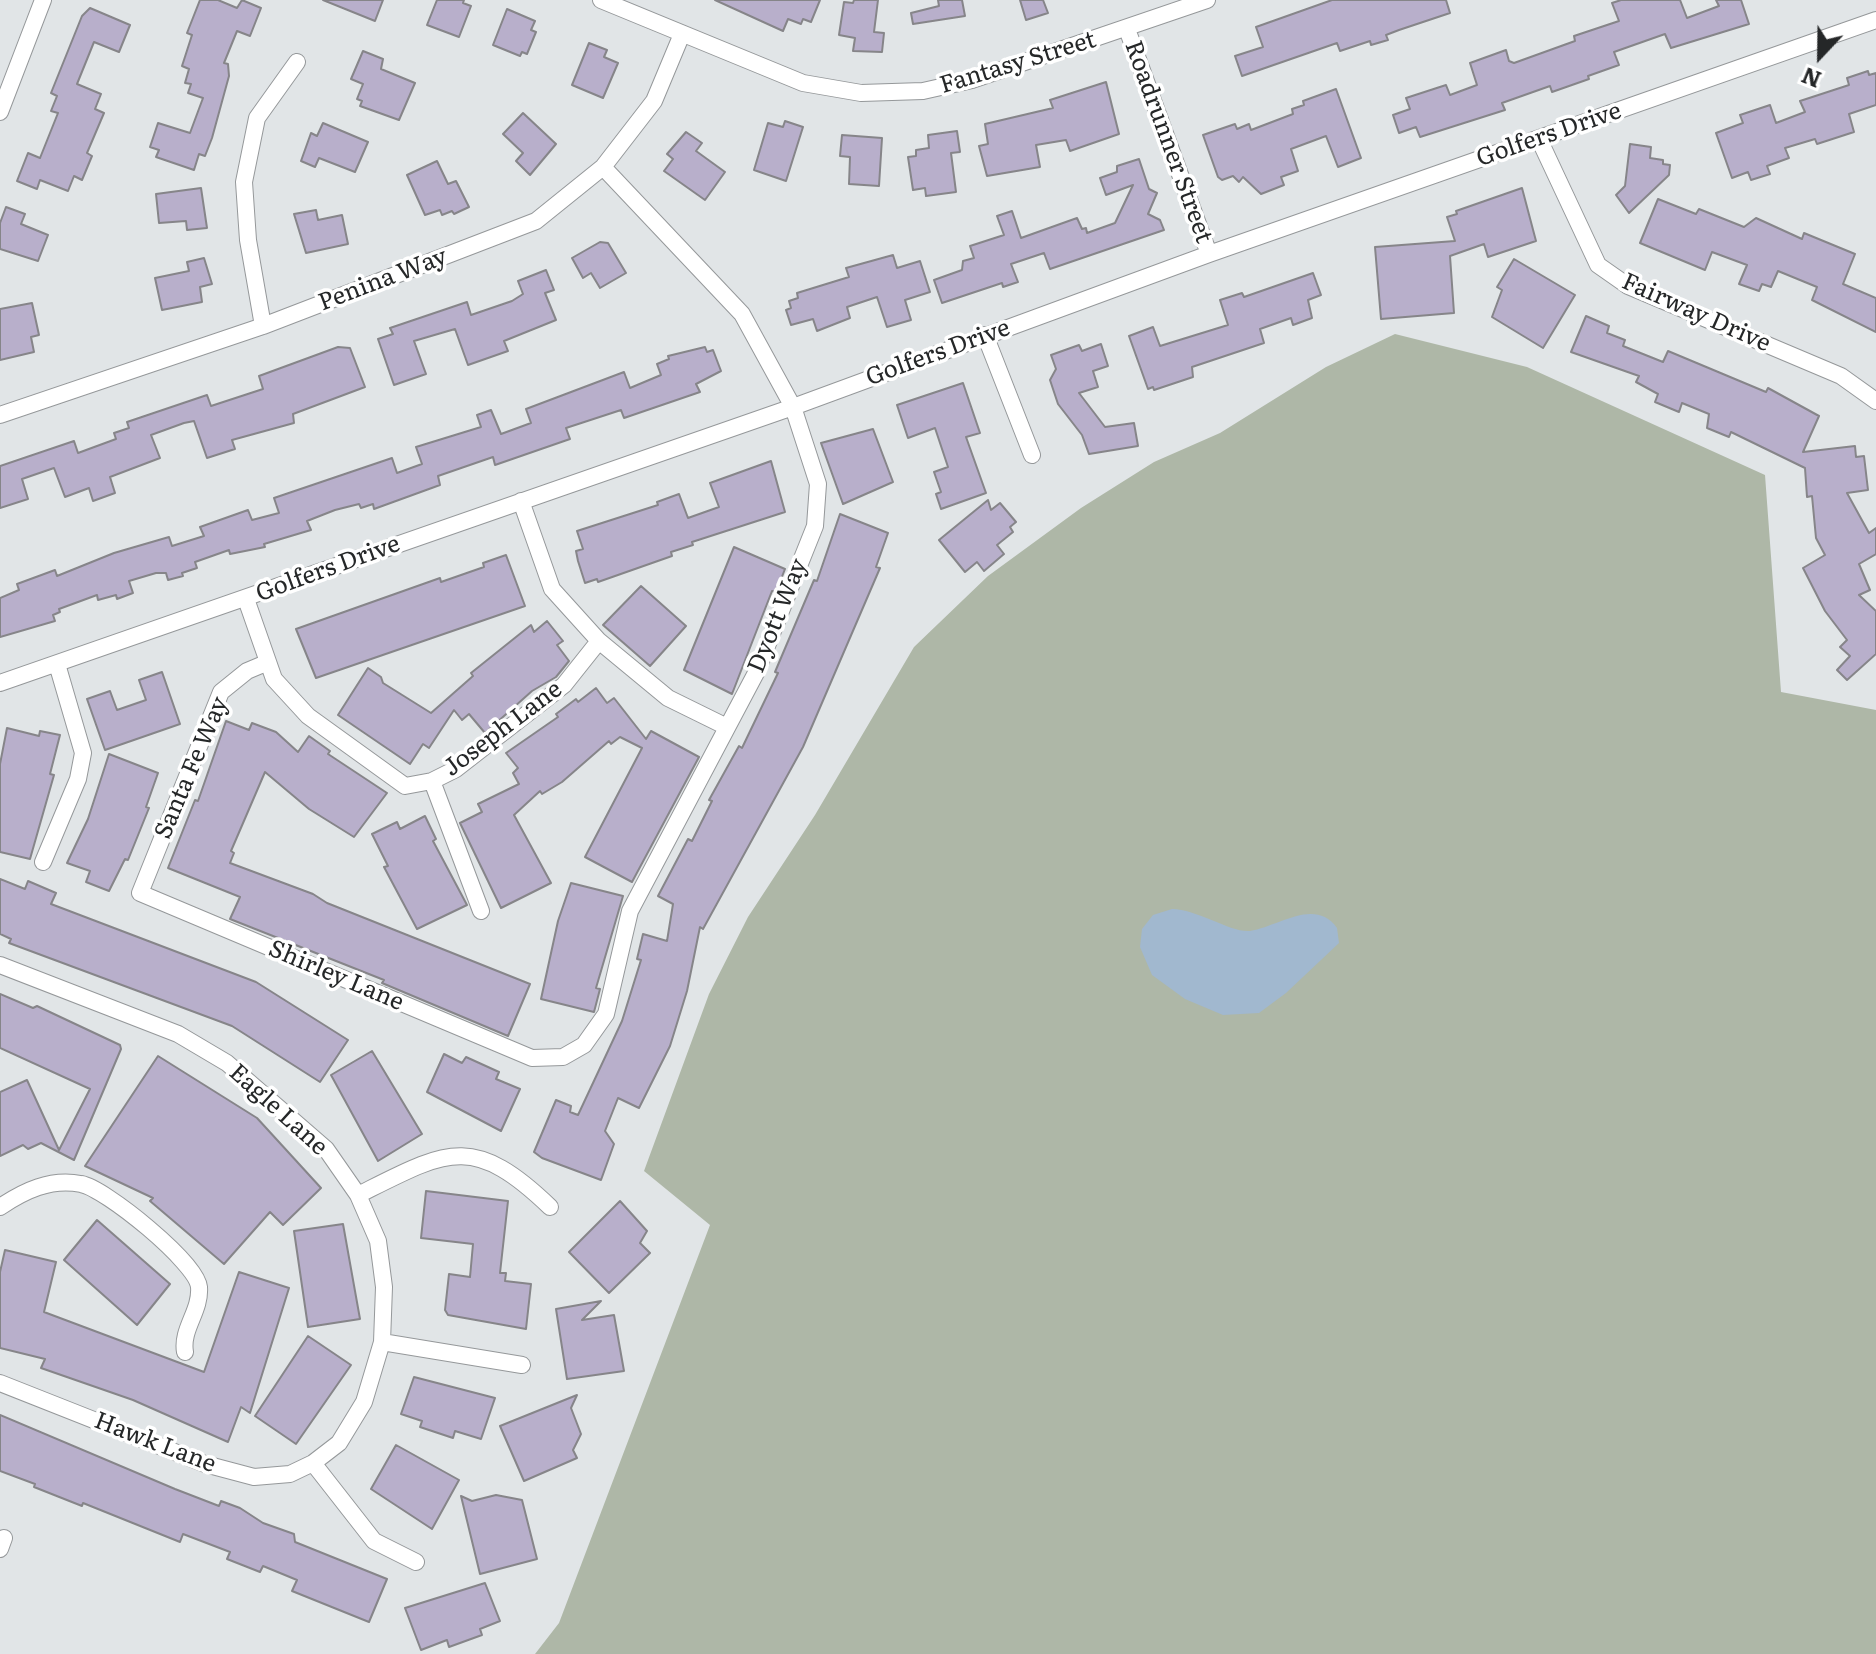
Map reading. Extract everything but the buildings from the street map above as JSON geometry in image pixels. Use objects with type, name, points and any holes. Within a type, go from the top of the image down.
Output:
[{"type":"street","points":[[0,112],[43,0]]},
{"type":"street","name":"Fantasy Street","points":[[601,0],[803,83],[861,93],[923,91],[972,80],[1207,0]]},
{"type":"street","name":"Golfers Drive","points":[[0,683],[793,407],[1209,254],[1876,20]]},
{"type":"street","name":"Roadrunner Street","points":[[1127,29],[1209,254]]},
{"type":"street","name":"Penina Way","points":[[0,415],[263,326],[536,221],[603,167],[654,101],[682,34]]},
{"type":"street","points":[[263,326],[248,240],[244,182],[257,118],[297,62]]},
{"type":"street","name":"Fairway Drive","points":[[1539,139],[1598,265],[1628,286],[1841,376],[1876,401]]},
{"type":"street","name":"Dyott Way","points":[[532,1058],[563,1057],[584,1045],[606,1014],[630,911],[757,671],[815,526],[818,484],[793,407],[742,314],[603,167]]},
{"type":"street","points":[[985,335],[1032,455]]},
{"type":"street","points":[[521,501],[552,589],[599,641],[668,698],[727,727]]},
{"type":"street","name":"Joseph Lane","points":[[246,599],[274,679],[308,716],[405,786],[432,781],[456,769],[564,685],[599,641]]},
{"type":"street","name":"Santa Fe Way","points":[[140,893],[221,692],[247,671],[266,663]]},
{"type":"street","points":[[43,862],[78,779],[83,753],[57,664]]},
{"type":"street","points":[[432,781],[481,911]]},
{"type":"street","name":"Shirley Lane","points":[[140,893],[532,1058]]},
{"type":"street","name":"Eagle Lane","points":[[0,965],[178,1034],[227,1063],[326,1149],[358,1195],[378,1241],[384,1287],[382,1342],[364,1402],[339,1443],[313,1463]]},
{"type":"street","points":[[358,1195],[426,1161],[469,1154],[518,1176],[550,1207]]},
{"type":"street","points":[[0,1207],[25,1191],[55,1183],[81,1184],[102,1192],[190,1266],[199,1286],[197,1304],[183,1337],[185,1352]]},
{"type":"street","points":[[382,1342],[522,1365]]},
{"type":"street","name":"Hawk Lane","points":[[0,1383],[205,1464],[254,1477],[290,1474],[313,1463]]},
{"type":"street","points":[[313,1463],[374,1541],[416,1562]]},
{"type":"green space","points":[[1395,334],[1527,367],[1765,475],[1781,692],[1876,710],[1876,1654],[535,1654],[559,1623],[710,1225],[644,1171],[709,994],[748,917],[815,815],[914,647],[988,576],[1081,508],[1154,462],[1220,433],[1326,367]]},
{"type":"water","points":[[1172,909],[1242,931],[1296,916],[1318,915],[1337,928],[1339,943],[1286,993],[1259,1013],[1223,1015],[1185,999],[1152,975],[1140,947],[1142,929],[1153,915]]}]
